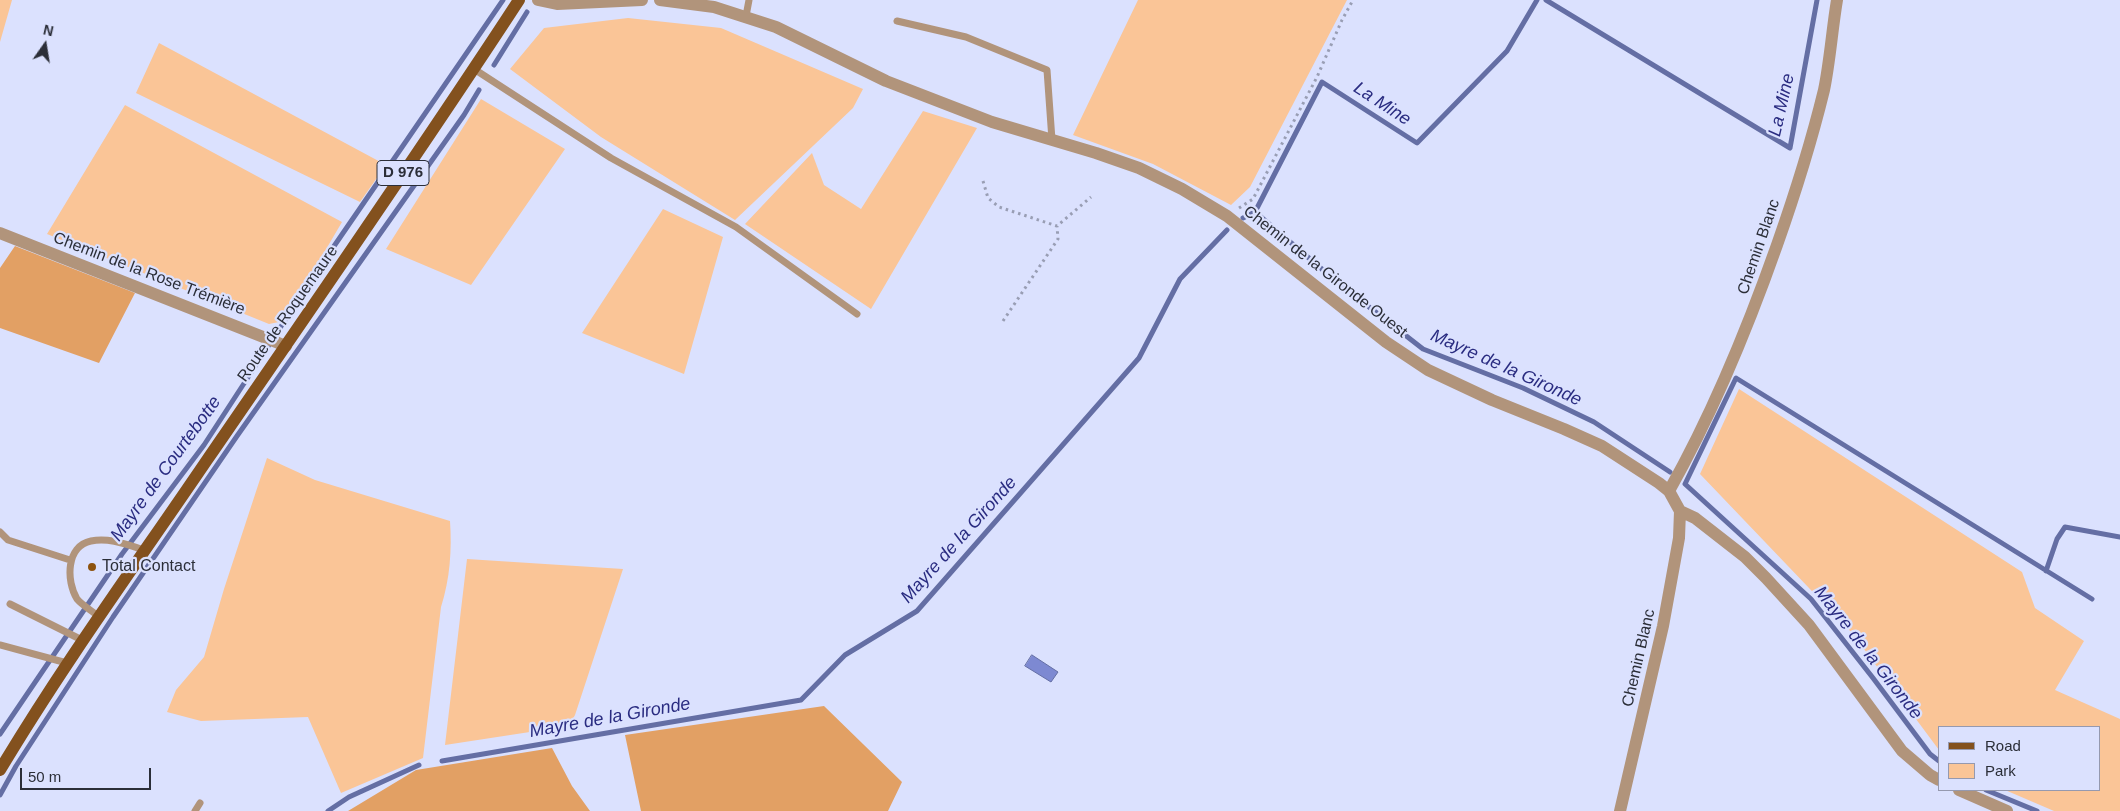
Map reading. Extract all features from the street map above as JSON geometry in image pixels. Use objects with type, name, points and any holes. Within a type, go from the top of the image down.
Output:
[{"type":"main road","name":"Route de Roquemaure","points":[[0,770],[98,616],[286,346],[519,0]]},
{"type":"street","points":[[538,0],[557,4],[642,0]]},
{"type":"street","name":"Chemin de la Gironde Ouest","points":[[660,0],[696,4],[746,16],[776,27],[886,81],[992,122],[1138,168],[1182,189],[1227,216],[1386,342],[1428,370],[1492,400],[1602,446],[1669,491],[1680,511]]},
{"type":"street","name":"Chemin Blanc","points":[[1669,491],[1685,463],[1731,366],[1757,301],[1806,161],[1824,88],[1837,0]]},
{"type":"street","name":"Chemin de la Rose Trémière","points":[[0,233],[286,346]]},
{"type":"street","points":[[1680,511],[1695,518],[1745,557],[1766,578],[1809,625],[1902,751],[1938,779]]},
{"type":"street","name":"Chemin Blanc","points":[[1620,811],[1663,626],[1679,538],[1680,511]]},
{"type":"street","points":[[1961,791],[2007,811]]},
{"type":"lane","points":[[746,16],[748,0]]},
{"type":"lane","points":[[897,21],[966,37],[1046,70],[1052,140]]},
{"type":"lane","points":[[474,69],[611,158],[736,227],[857,314]]},
{"type":"lane","points":[[0,532],[8,540],[70,560]]},
{"type":"lane","points":[[98,616],[78,600],[71,577],[70,560],[80,546],[91,541],[109,540],[144,550]]},
{"type":"lane","points":[[10,604],[82,640]]},
{"type":"lane","points":[[0,645],[67,663]]},
{"type":"lane","points":[[195,811],[200,803]]},
{"type":"path","points":[[1227,216],[1253,199],[1317,77],[1353,0]]},
{"type":"path","points":[[983,181],[988,198],[999,207],[1058,226]]},
{"type":"path","points":[[1003,321],[1058,240],[1058,226],[1091,196]]},
{"type":"green space","points":[[0,0],[12,0],[0,42]]},
{"type":"green space","points":[[1138,0],[1347,0],[1250,187],[1231,205],[1153,164],[1073,135]]},
{"type":"green space","points":[[628,18],[721,28],[863,89],[853,108],[735,220],[601,137],[510,69],[544,28]]},
{"type":"green space","points":[[159,43],[386,165],[360,202],[136,93]]},
{"type":"green space","points":[[481,99],[565,149],[471,285],[386,249]]},
{"type":"green space","points":[[125,105],[342,222],[284,321],[269,324],[47,234]]},
{"type":"green space","points":[[923,111],[977,128],[871,309],[745,224],[812,153],[824,185],[861,209]]},
{"type":"green space","points":[[663,209],[723,237],[684,374],[582,333]]},
{"type":"green space","points":[[1739,389],[2022,572],[2035,608],[2084,641],[2055,690],[2120,719],[2120,811],[2054,811],[2007,791],[2100,791],[2100,726],[1938,726],[1938,749],[1852,633],[1700,474]]},
{"type":"green space","points":[[267,458],[315,480],[450,521],[450,564],[441,607],[423,758],[341,793],[308,717],[201,721],[167,712],[176,690],[204,657]]},
{"type":"green space","points":[[467,559],[623,569],[575,715],[569,726],[445,745]]},
{"type":"shaded area","points":[[15,246],[135,293],[99,363],[0,328],[0,268]]},
{"type":"shaded area","points":[[824,706],[902,782],[888,811],[641,811],[625,735]]},
{"type":"shaded area","points":[[552,748],[572,786],[590,811],[348,811],[416,770]]},
{"type":"water","points":[[1032,655],[1058,672],[1051,682],[1025,666]]},
{"type":"waterway","name":"Mayre de Courtebotte","points":[[0,734],[122,554],[204,445],[319,268],[503,0]]},
{"type":"waterway","name":"La Mine","points":[[1255,212],[1322,82],[1417,143],[1507,51],[1537,0]]},
{"type":"waterway","name":"La Mine","points":[[1546,0],[1790,148],[1817,0]]},
{"type":"waterway","points":[[494,65],[527,12]]},
{"type":"waterway","points":[[0,795],[16,766],[113,617],[237,436],[464,115],[479,90]]},
{"type":"waterway","name":"Mayre de la Gironde","points":[[1255,212],[1337,282],[1423,349],[1523,388],[1594,422],[1670,472]]},
{"type":"waterway","name":"Mayre de la Gironde","points":[[1243,218],[1255,212]]},
{"type":"waterway","name":"Mayre de la Gironde","points":[[442,761],[801,700],[845,655],[917,611],[1139,358],[1180,279],[1227,230]]},
{"type":"waterway","points":[[1938,760],[1930,754],[1811,599],[1685,484],[1736,378],[2092,599]]},
{"type":"waterway","points":[[2046,571],[2057,539],[2065,527],[2120,537]]},
{"type":"waterway","name":"Mayre de la Gironde","points":[[328,811],[349,797],[419,765]]},
{"type":"waterway","name":"Mayre de la Gironde","points":[[1988,791],[2037,811]]},
{"type":"place","name":"Total Contact","points":[[92,567]]}]
